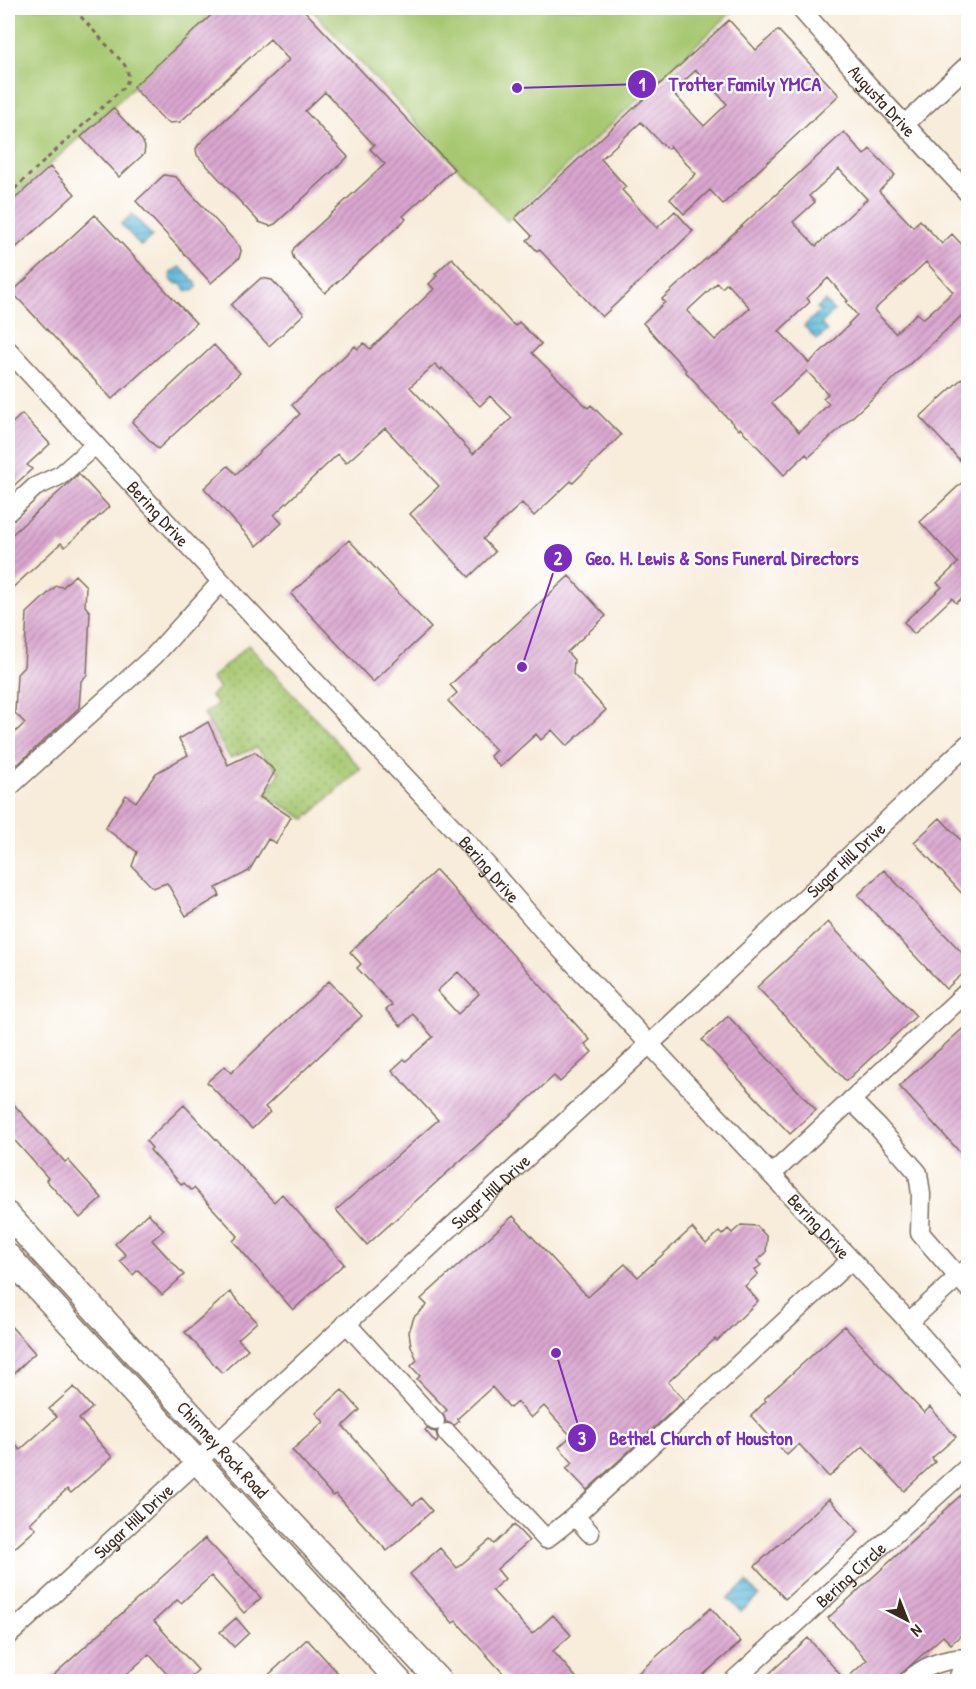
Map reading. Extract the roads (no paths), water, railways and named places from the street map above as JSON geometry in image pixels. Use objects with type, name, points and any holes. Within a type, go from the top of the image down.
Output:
[{"type":"main road","name":"Chimney Rock Road","points":[[8,1215],[440,1682]]},
{"type":"main road","name":"Chimney Rock Road","points":[[8,1256],[400,1682]]},
{"type":"street","name":"Augusta Drive","points":[[800,8],[969,193]]},
{"type":"street","points":[[905,124],[969,65]]},
{"type":"street","name":"Bering Drive","points":[[8,350],[221,582],[387,757],[541,928],[772,1174],[969,1389]]},
{"type":"street","points":[[8,512],[35,487],[61,475],[95,445]]},
{"type":"street","points":[[8,788],[154,656],[221,582]]},
{"type":"street","name":"Sugar Hill Drive","points":[[8,1636],[650,1043],[969,744]]},
{"type":"street","points":[[772,1174],[969,991]]},
{"type":"street","points":[[851,1100],[918,1173],[921,1194],[920,1233],[965,1277],[909,1322]]},
{"type":"street","points":[[346,1323],[546,1539],[575,1516],[851,1260]]},
{"type":"street","name":"Bering Circle","points":[[732,1682],[969,1467]]},
{"type":"street","points":[[575,1516],[590,1533]]},
{"type":"street","points":[[907,1682],[916,1673],[934,1663],[967,1657],[957,1682]]},
{"type":"water","points":[[132,214],[152,236],[141,246],[121,224]]},
{"type":"water","points":[[180,267],[196,283],[197,287],[193,291],[187,291],[183,285],[174,283],[170,278],[171,272]]},
{"type":"water","points":[[825,301],[834,311],[821,324],[827,331],[817,340],[804,326],[820,311],[817,308]]},
{"type":"water","points":[[747,1582],[759,1596],[741,1612],[728,1598]]},
{"type":"place","name":"Trotter Family YMCA","points":[[517,88]]},
{"type":"place","name":"Geo. H. Lewis & Sons Funeral Directors","points":[[522,667]]},
{"type":"place","name":"Bethel Church of Houston","points":[[556,1353]]}]
